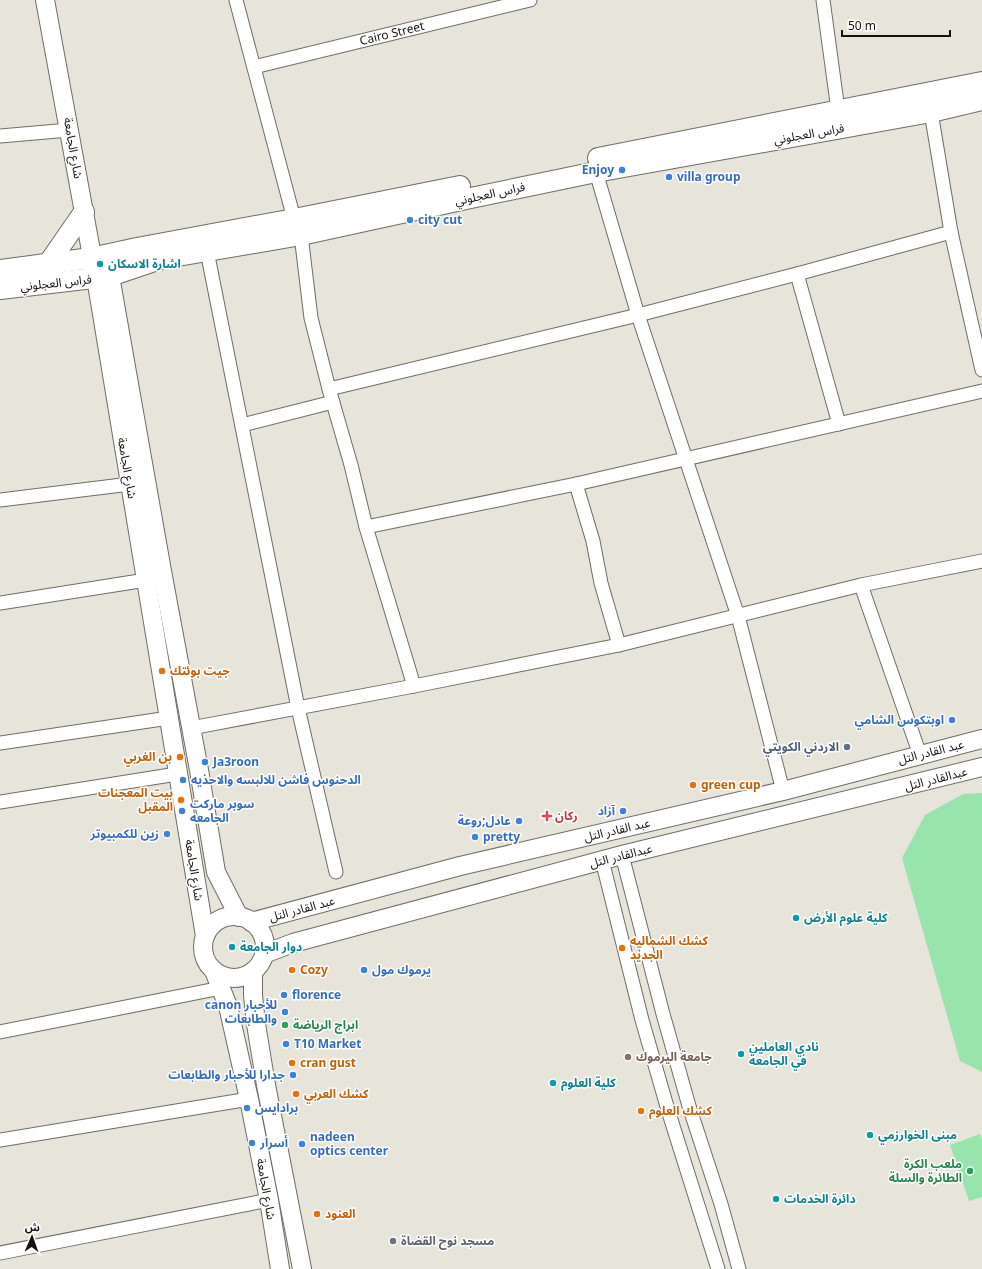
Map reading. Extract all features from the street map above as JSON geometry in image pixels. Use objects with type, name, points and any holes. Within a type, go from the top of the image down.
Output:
[{"type":"main road","name":"شارع الجامعة","points":[[45,0],[84,212],[103,277],[162,571],[216,872],[245,919]]},
{"type":"main road","name":"فراس العجلوني","points":[[0,289],[103,277],[160,259],[207,251],[298,227],[838,110],[982,82]]},
{"type":"main road","name":"فراس العجلوني","points":[[0,270],[97,257],[137,248],[298,227],[466,199],[596,172],[931,112],[982,100]]},
{"type":"main road","points":[[48,264],[84,212]]},
{"type":"main road","name":"شارع الجامعة","points":[[103,277],[130,484],[204,936]]},
{"type":"main road","name":"عبد القادر التل","points":[[245,919],[460,866],[783,791],[982,739]]},
{"type":"main road","name":"عبدالقادر التل","points":[[264,954],[293,943],[602,860],[982,767]]},
{"type":"main road","points":[[231,916],[245,919],[258,928],[263,936],[264,954],[260,963],[253,971],[244,976],[233,978],[223,976],[214,971],[207,964],[202,946],[204,936],[215,922],[222,918],[231,916]]},
{"type":"main road","name":"شارع الجامعة","points":[[214,971],[228,1006],[249,1099],[269,1200],[280,1269]]},
{"type":"main road","name":"شارع الجامعة","points":[[253,971],[253,995],[266,1085],[302,1269]]},
{"type":"street","points":[[236,0],[298,227],[312,318],[331,396],[351,464],[366,527],[414,686]]},
{"type":"street","name":"Cairo Street","points":[[254,67],[530,0]]},
{"type":"street","points":[[823,0],[838,110]]},
{"type":"street","points":[[931,112],[951,232],[982,370]]},
{"type":"street","points":[[0,136],[69,130]]},
{"type":"street","points":[[596,172],[638,314],[738,616],[783,791]]},
{"type":"street","points":[[242,425],[331,396],[638,314],[797,274],[951,232]]},
{"type":"street","points":[[207,251],[298,708],[336,872]]},
{"type":"street","points":[[797,274],[839,424]]},
{"type":"street","points":[[366,527],[576,484],[982,392]]},
{"type":"street","points":[[0,500],[130,484]]},
{"type":"street","points":[[576,484],[593,541],[601,584],[619,644]]},
{"type":"street","points":[[191,728],[414,686],[619,644],[861,585],[982,561]]},
{"type":"street","points":[[0,603],[146,580]]},
{"type":"street","points":[[861,585],[920,755]]},
{"type":"street","points":[[0,743],[169,718]]},
{"type":"street","points":[[0,802],[177,774]]},
{"type":"street","points":[[622,855],[663,1014],[693,1122],[721,1204],[739,1269]]},
{"type":"street","points":[[602,860],[642,1020],[718,1269]]},
{"type":"street","points":[[0,1032],[221,988]]},
{"type":"street","points":[[0,1140],[249,1099]]},
{"type":"street","points":[[674,1128],[693,1122]]},
{"type":"street","points":[[0,1253],[269,1200]]},
{"type":"green space","points":[[982,793],[982,1072],[960,1061],[902,858],[925,815],[963,794]]},
{"type":"green space","name":"ملعب الكرة الطائرة والسلة","points":[[980,1134],[982,1140],[982,1197],[969,1201],[950,1145]]},
{"type":"place","name":"Enjoy","points":[[622,170]]},
{"type":"place","name":"villa group","points":[[669,177]]},
{"type":"place","name":"city cut","points":[[410,220]]},
{"type":"place","name":"اشارة الاسكان","points":[[100,264]]},
{"type":"place","name":"جيت بوئتك","points":[[162,671]]},
{"type":"place","name":"اوبتكوس الشامي","points":[[952,720]]},
{"type":"place","name":"الاردني الكويتي","points":[[847,747]]},
{"type":"place","name":"بن الغربي","points":[[180,757]]},
{"type":"place","name":"Ja3roon","points":[[205,762]]},
{"type":"place","name":"الدحنوس فاشن للالبسه والاحذيه","points":[[183,780]]},
{"type":"place","name":"green cup","points":[[693,785]]},
{"type":"place","name":"بيت المعجنات المقبل","points":[[181,800]]},
{"type":"place","name":"سوبر ماركت الجامعه","points":[[182,811]]},
{"type":"place","name":"آزاد","points":[[623,811]]},
{"type":"place","name":"ركان","points":[[547,816]]},
{"type":"place","name":"عادل;روعة","points":[[519,821]]},
{"type":"place","name":"زين للكمبيوتر","points":[[167,834]]},
{"type":"place","name":"pretty","points":[[475,837]]},
{"type":"place","name":"كلية علوم الأرض","points":[[796,918]]},
{"type":"place","name":"دوار الجامعة","points":[[232,947]]},
{"type":"place","name":"كشك الشماليه الجديد","points":[[622,948]]},
{"type":"place","name":"Cozy","points":[[292,970]]},
{"type":"place","name":"يرموك مول","points":[[364,970]]},
{"type":"place","name":"florence","points":[[284,995]]},
{"type":"place","name":"canon للأحبار والطابعات","points":[[285,1012]]},
{"type":"place","name":"ابراج الرياضة","points":[[285,1025]]},
{"type":"place","name":"T10 Market","points":[[286,1044]]},
{"type":"place","name":"نادي العاملين في الجامعة","points":[[741,1054]]},
{"type":"place","name":"جامعة اليرموك","points":[[628,1057]]},
{"type":"place","name":"cran gust","points":[[292,1063]]},
{"type":"place","name":"جدارا للأحبار والطابعات","points":[[293,1075]]},
{"type":"place","name":"كلية العلوم","points":[[553,1083]]},
{"type":"place","name":"كشك العربي","points":[[296,1094]]},
{"type":"place","name":"برادايس","points":[[247,1108]]},
{"type":"place","name":"كشك العلوم","points":[[641,1111]]},
{"type":"place","name":"مبنى الخوارزمي","points":[[870,1135]]},
{"type":"place","name":"أسرار","points":[[252,1143]]},
{"type":"place","name":"nadeen optics center","points":[[302,1144]]},
{"type":"place","name":"ملعب الكرة الطائرة والسلة","points":[[970,1171]]},
{"type":"place","name":"دائرة الخدمات","points":[[776,1199]]},
{"type":"place","name":"العنود","points":[[317,1214]]},
{"type":"place","name":"مسجد نوح القضاة","points":[[393,1241]]}]
